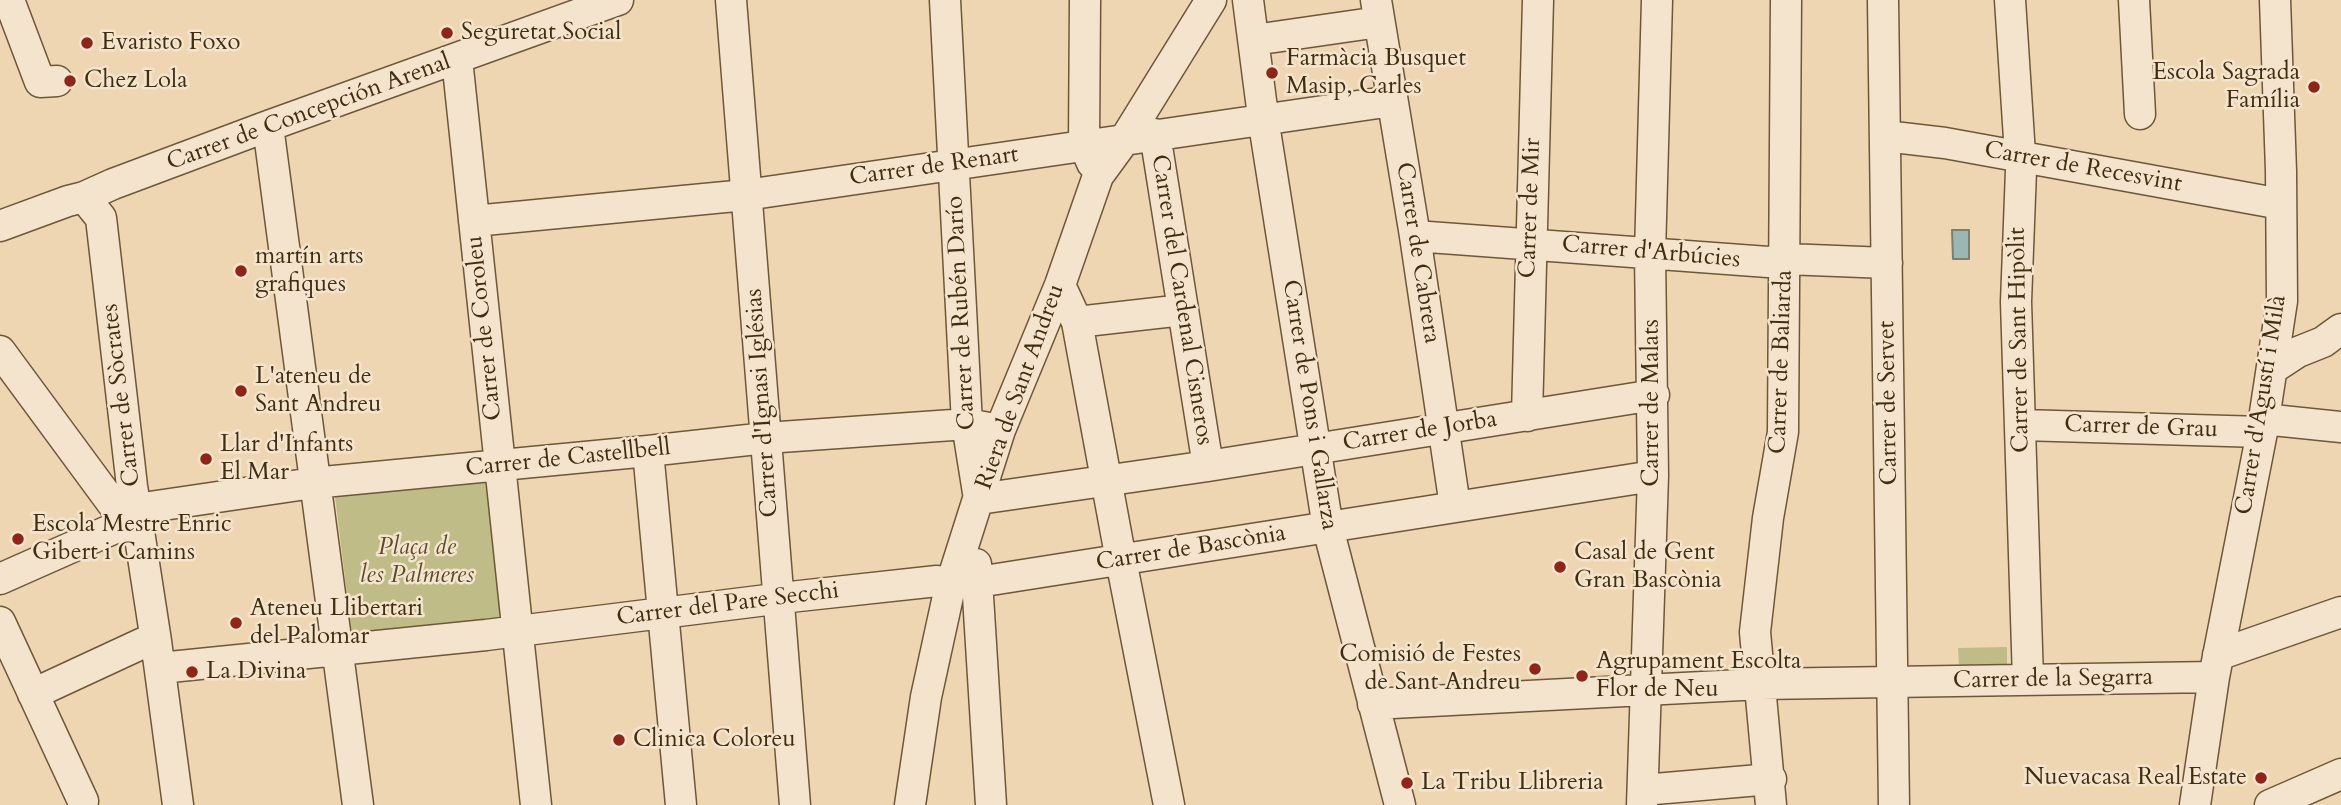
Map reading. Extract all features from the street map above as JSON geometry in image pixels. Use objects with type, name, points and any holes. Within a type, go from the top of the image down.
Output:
[{"type":"street","points":[[9,0],[40,82],[57,81]]},
{"type":"street","name":"Carrer de Concepción Arenal","points":[[0,226],[618,0]]},
{"type":"street","name":"Carrer d'Ignasi Iglésias","points":[[731,0],[795,805]]},
{"type":"street","name":"Carrer de Rubén Darío","points":[[946,0],[967,424],[976,510],[991,805]]},
{"type":"street","points":[[1085,0],[1084,144],[1098,176]]},
{"type":"street","name":"Riera de Sant Andreu","points":[[910,805],[926,697],[952,581],[1000,430],[1060,285],[1098,176],[1125,139],[1211,0]]},
{"type":"street","name":"Carrer de Pons i Gallarza","points":[[1248,0],[1328,528],[1398,804]]},
{"type":"street","name":"Carrer de Mir","points":[[1527,416],[1538,0]]},
{"type":"street","name":"Carrer de Malats","points":[[1642,798],[1653,475],[1650,254],[1657,0]]},
{"type":"street","name":"Carrer de Baliarda","points":[[1771,792],[1755,632],[1768,518],[1783,432],[1786,0]]},
{"type":"street","name":"Carrer de Servet","points":[[1883,0],[1894,805]]},
{"type":"street","name":"Carrer de Sant Hipòlit","points":[[2010,0],[2020,158],[2016,303],[2028,680]]},
{"type":"street","points":[[2134,0],[2140,114]]},
{"type":"street","name":"Carrer d'Agustí i Milà","points":[[2195,805],[2216,666],[2262,425],[2282,302],[2275,0]]},
{"type":"street","points":[[1254,40],[1378,11]]},
{"type":"street","name":"Carrer de Cabrera","points":[[1378,11],[1455,506]]},
{"type":"street","name":"Carrer de Coroleu","points":[[457,59],[536,805]]},
{"type":"street","name":"Carrer de Renart","points":[[474,221],[746,195],[1392,101]]},
{"type":"street","points":[[268,126],[313,483],[358,805]]},
{"type":"street","name":"Carrer del Cardenal Cisneros","points":[[1154,134],[1208,466]]},
{"type":"street","name":"Carrer de Recesvint","points":[[1885,136],[1945,143],[2281,204]]},
{"type":"street","name":"Carrer de Sòcrates","points":[[84,197],[101,218],[136,509],[178,805]]},
{"type":"street","name":"Carrer d'Arbúcies","points":[[1415,236],[1768,262],[1786,259],[1887,263]]},
{"type":"street","points":[[1060,285],[1077,322],[1169,805]]},
{"type":"street","points":[[1077,322],[1183,310]]},
{"type":"street","points":[[2272,369],[2298,352],[2332,336]]},
{"type":"street","points":[[0,351],[115,507],[136,509]]},
{"type":"street","name":"Carrer de Jorba","points":[[976,510],[1107,481],[1654,396]]},
{"type":"street","name":"Carrer de Castellbell","points":[[136,509],[313,483],[766,438],[967,424],[1000,430]]},
{"type":"street","name":"Carrer de Grau","points":[[2021,425],[2341,427]]},
{"type":"street","points":[[648,451],[681,805]]},
{"type":"street","name":"Carrer de Bascònia","points":[[978,582],[1653,475]]},
{"type":"street","points":[[0,579],[115,528],[136,509]]},
{"type":"street","name":"Carrer del Pare Secchi","points":[[519,631],[937,581]]},
{"type":"street","name":"Carrer de la Segarra","points":[[1373,705],[1761,684],[1892,686],[2028,680],[2216,666],[2341,612]]},
{"type":"street","points":[[0,622],[83,801]]},
{"type":"street","points":[[160,668],[519,631]]},
{"type":"street","points":[[33,694],[143,643]]},
{"type":"street","points":[[2270,805],[2341,774]]},
{"type":"street","points":[[1642,798],[1771,792]]},
{"type":"green space","name":"Plaça de les Palmeres","points":[[491,479],[513,627],[353,643],[335,496]]},
{"type":"green space","points":[[2007,647],[2007,664],[1959,665],[1958,648]]},
{"type":"water","points":[[1952,230],[1969,230],[1969,259],[1953,259]]},
{"type":"place","name":"Seguretat Social","points":[[447,33]]},
{"type":"place","name":"Evaristo Foxo","points":[[87,43]]},
{"type":"place","name":"Farmàcia Busquet Masip, Carles","points":[[1272,73]]},
{"type":"place","name":"Chez Lola","points":[[70,81]]},
{"type":"place","name":"Escola Sagrada Família","points":[[2314,87]]},
{"type":"place","name":"martín arts grafiques","points":[[241,271]]},
{"type":"place","name":"L'ateneu de Sant Andreu","points":[[241,391]]},
{"type":"place","name":"Llar d'Infants El Mar","points":[[206,459]]},
{"type":"place","name":"Escola Mestre Enric Gibert i Camins","points":[[18,539]]},
{"type":"place","name":"Casal de Gent Gran Bascònia","points":[[1560,567]]},
{"type":"place","name":"Ateneu Llibertari del Palomar","points":[[236,623]]},
{"type":"place","name":"Comisió de Festes de Sant Andreu","points":[[1535,669]]},
{"type":"place","name":"La Divina","points":[[192,672]]},
{"type":"place","name":"Agrupament Escolta Flor de Neu","points":[[1582,676]]},
{"type":"place","name":"Clinica Coloreu","points":[[619,740]]},
{"type":"place","name":"Nuevacasa Real Estate","points":[[2261,778]]},
{"type":"place","name":"La Tribu Llibreria","points":[[1407,783]]}]
